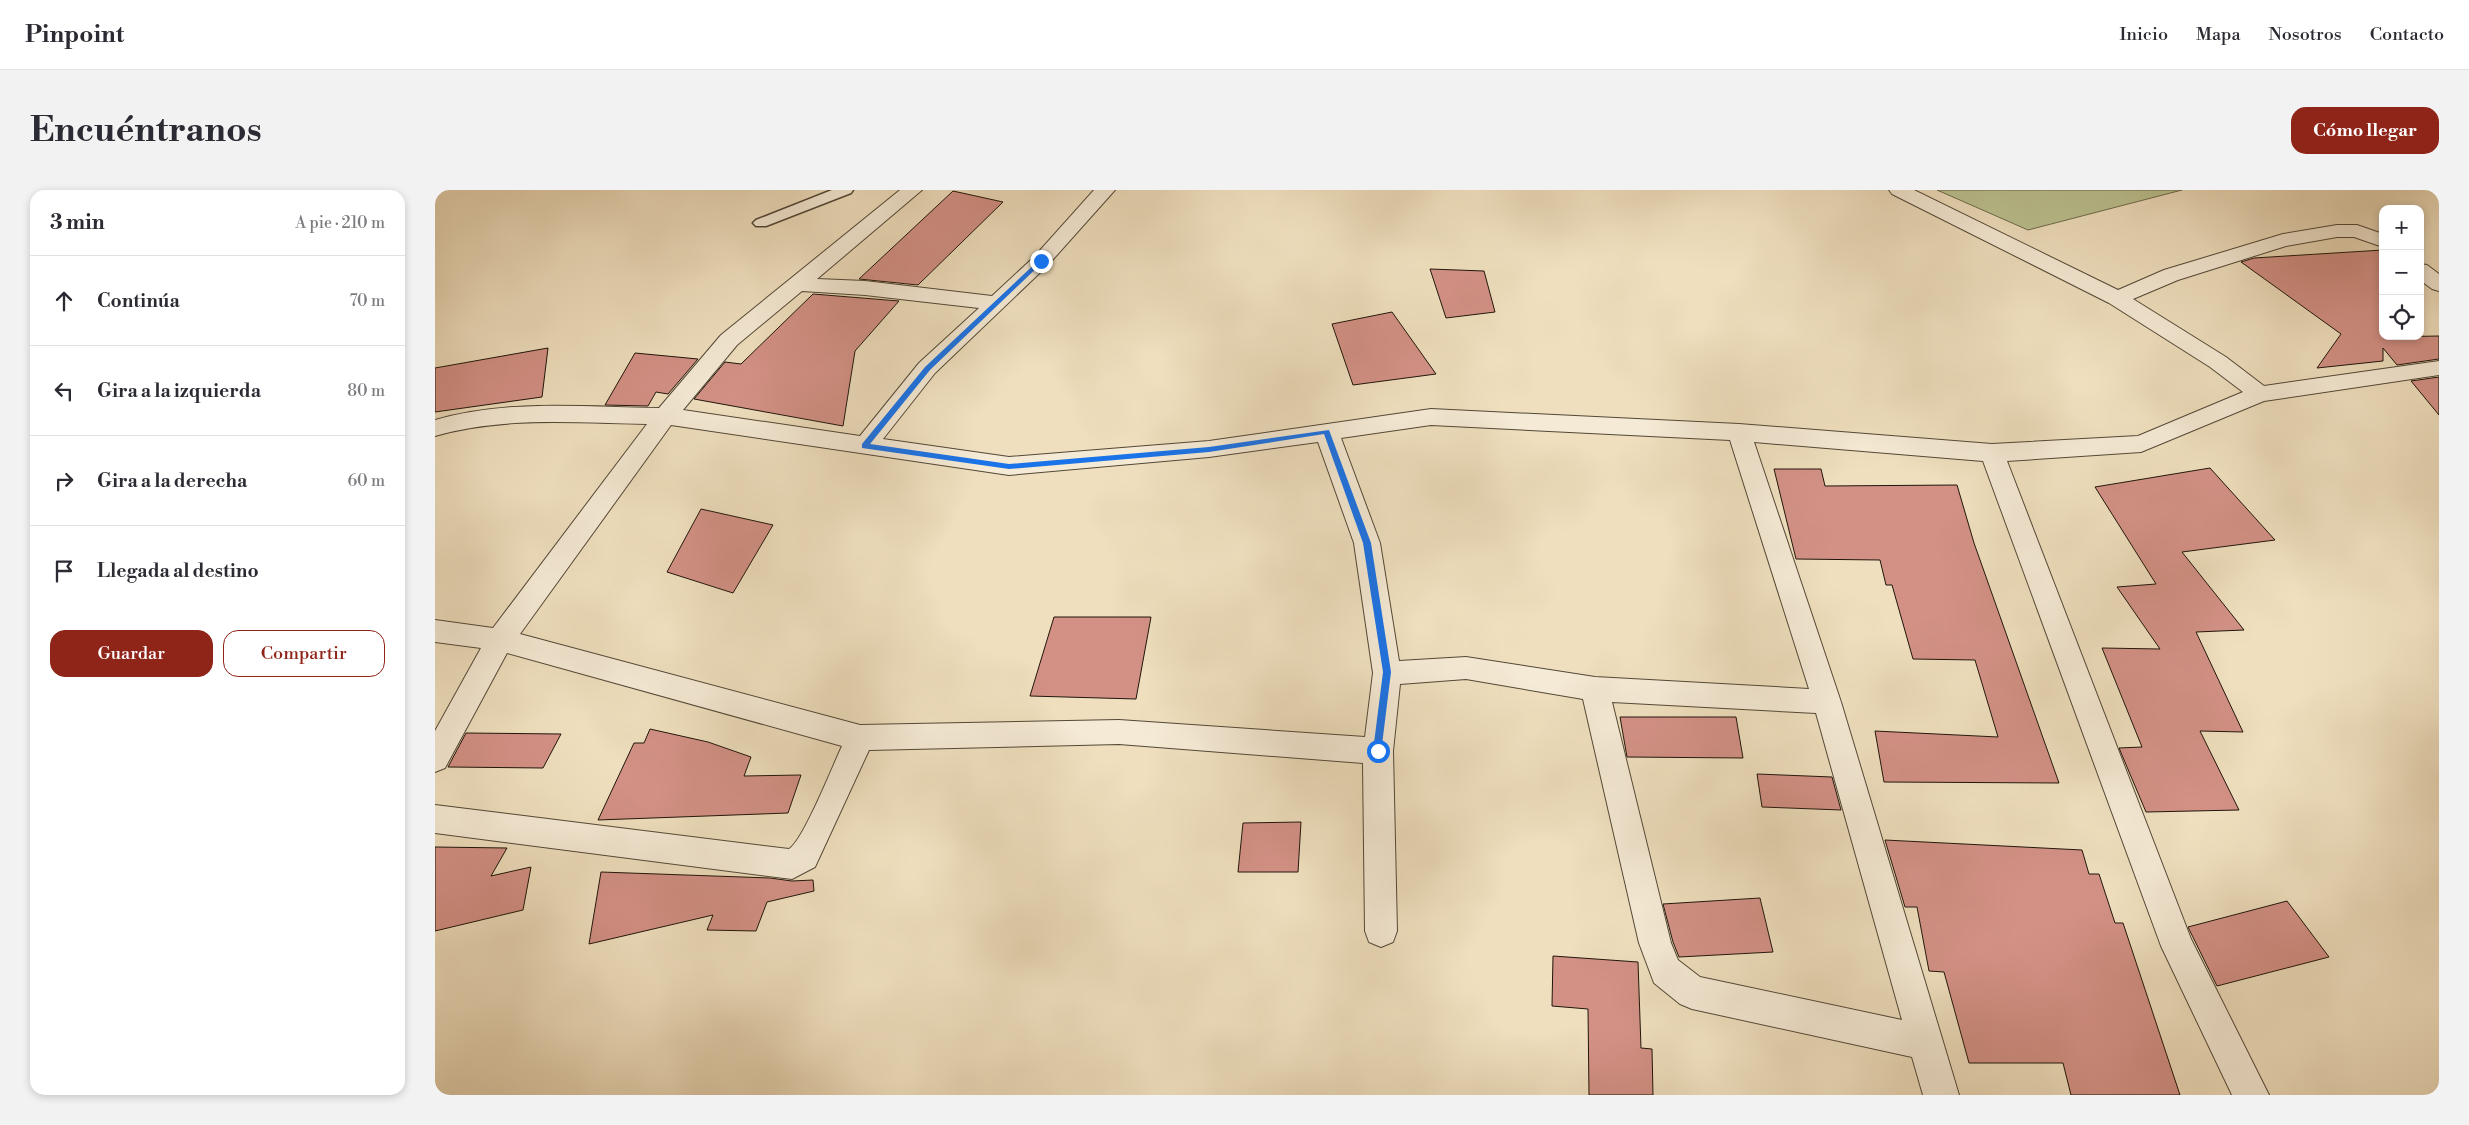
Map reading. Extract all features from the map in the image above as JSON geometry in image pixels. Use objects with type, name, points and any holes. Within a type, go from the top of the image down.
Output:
[{"type":"street","points":[[435,759],[500,640],[665,416],[729,340],[912,190]]},
{"type":"street","points":[[865,446],[927,368],[1041,261],[1105,190]]},
{"type":"street","points":[[1899,190],[2117,298],[2218,362],[2259,394]]},
{"type":"street","points":[[2117,298],[2171,275],[2283,240],[2337,231],[2357,232],[2379,240]]},
{"type":"street","points":[[2424,273],[2439,284]]},
{"type":"street","points":[[798,284],[865,288],[998,303]]},
{"type":"street","points":[[435,428],[459,420],[514,414],[665,416],[1009,466],[1209,449],[1431,417],[1739,432],[1992,453],[2141,444],[2259,394],[2439,368]]},
{"type":"street","points":[[1326,432],[1367,543],[1387,672],[1378,751],[1381,931]]},
{"type":"street","points":[[1739,432],[1827,702],[1924,1042],[1941,1095]]},
{"type":"street","points":[[1992,453],[2177,946],[2251,1095]]},
{"type":"street","points":[[435,631],[500,640],[860,738],[1119,732],[1378,751]]},
{"type":"street","points":[[1387,672],[1466,668],[1595,689],[1827,702]]},
{"type":"street","points":[[1595,689],[1655,943],[1666,971],[1692,992],[1924,1042]]},
{"type":"street","points":[[435,819],[792,864],[804,857],[813,842],[860,738]]},
{"type":"lane","points":[[761,223],[846,190]]},
{"type":"green space","points":[[1937,190],[2182,190],[2028,230]]},
{"type":"building","points":[[953,191],[1003,202],[918,285],[859,279]]},
{"type":"building","points":[[2379,250],[2379,340],[2424,340],[2424,336],[2439,336],[2439,359],[2397,365],[2383,348],[2383,361],[2317,368],[2341,334],[2241,262],[2254,258]]},
{"type":"building","points":[[1430,269],[1484,271],[1495,312],[1446,318]]},
{"type":"building","points":[[813,294],[899,301],[855,351],[843,426],[694,399],[725,362],[741,364]]},
{"type":"building","points":[[1392,312],[1436,374],[1353,385],[1332,324]]},
{"type":"building","points":[[548,348],[542,397],[435,412],[435,368]]},
{"type":"building","points":[[635,353],[698,359],[668,394],[656,392],[648,406],[605,405]]},
{"type":"building","points":[[2439,377],[2439,415],[2411,381]]},
{"type":"building","points":[[2210,468],[2275,540],[2182,552],[2244,630],[2196,632],[2243,732],[2200,731],[2239,810],[2146,812],[2119,748],[2142,747],[2102,648],[2160,649],[2117,587],[2156,584],[2095,487]]},
{"type":"building","points":[[1774,469],[1821,469],[1825,486],[1957,485],[1974,543],[2059,783],[1884,782],[1875,731],[1998,737],[1975,660],[1913,659],[1892,585],[1886,585],[1880,560],[1796,559]]},
{"type":"building","points":[[701,509],[773,525],[733,593],[667,572]]},
{"type":"building","points":[[1054,617],[1151,617],[1136,699],[1030,696]]},
{"type":"building","points":[[1620,717],[1736,717],[1743,758],[1627,757]]},
{"type":"building","points":[[650,729],[708,742],[751,757],[744,776],[801,775],[788,813],[598,820],[634,743],[644,743]]},
{"type":"building","points":[[466,733],[561,734],[543,768],[448,767]]},
{"type":"building","points":[[1757,774],[1832,777],[1841,810],[1762,807]]},
{"type":"building","points":[[1301,822],[1298,872],[1238,872],[1243,823]]},
{"type":"building","points":[[1885,840],[2082,850],[2089,874],[2099,874],[2115,923],[2123,923],[2180,1095],[2071,1095],[2063,1063],[1969,1063],[1944,972],[1929,971],[1917,907],[1905,907]]},
{"type":"building","points":[[435,847],[507,848],[491,876],[531,867],[523,910],[435,931]]},
{"type":"building","points":[[601,872],[770,878],[792,881],[813,880],[814,891],[767,902],[756,931],[707,930],[713,915],[589,944]]},
{"type":"building","points":[[1760,898],[1773,952],[1679,957],[1663,904]]},
{"type":"building","points":[[2287,901],[2329,957],[2217,986],[2188,927]]},
{"type":"building","points":[[1553,956],[1638,962],[1641,1048],[1652,1049],[1653,1095],[1589,1095],[1588,1009],[1552,1006]]},
{"type":"route","points":[[1041,261],[927,368],[865,446],[1009,466],[1209,449],[1326,432],[1367,543],[1387,672],[1378,751]]}]
